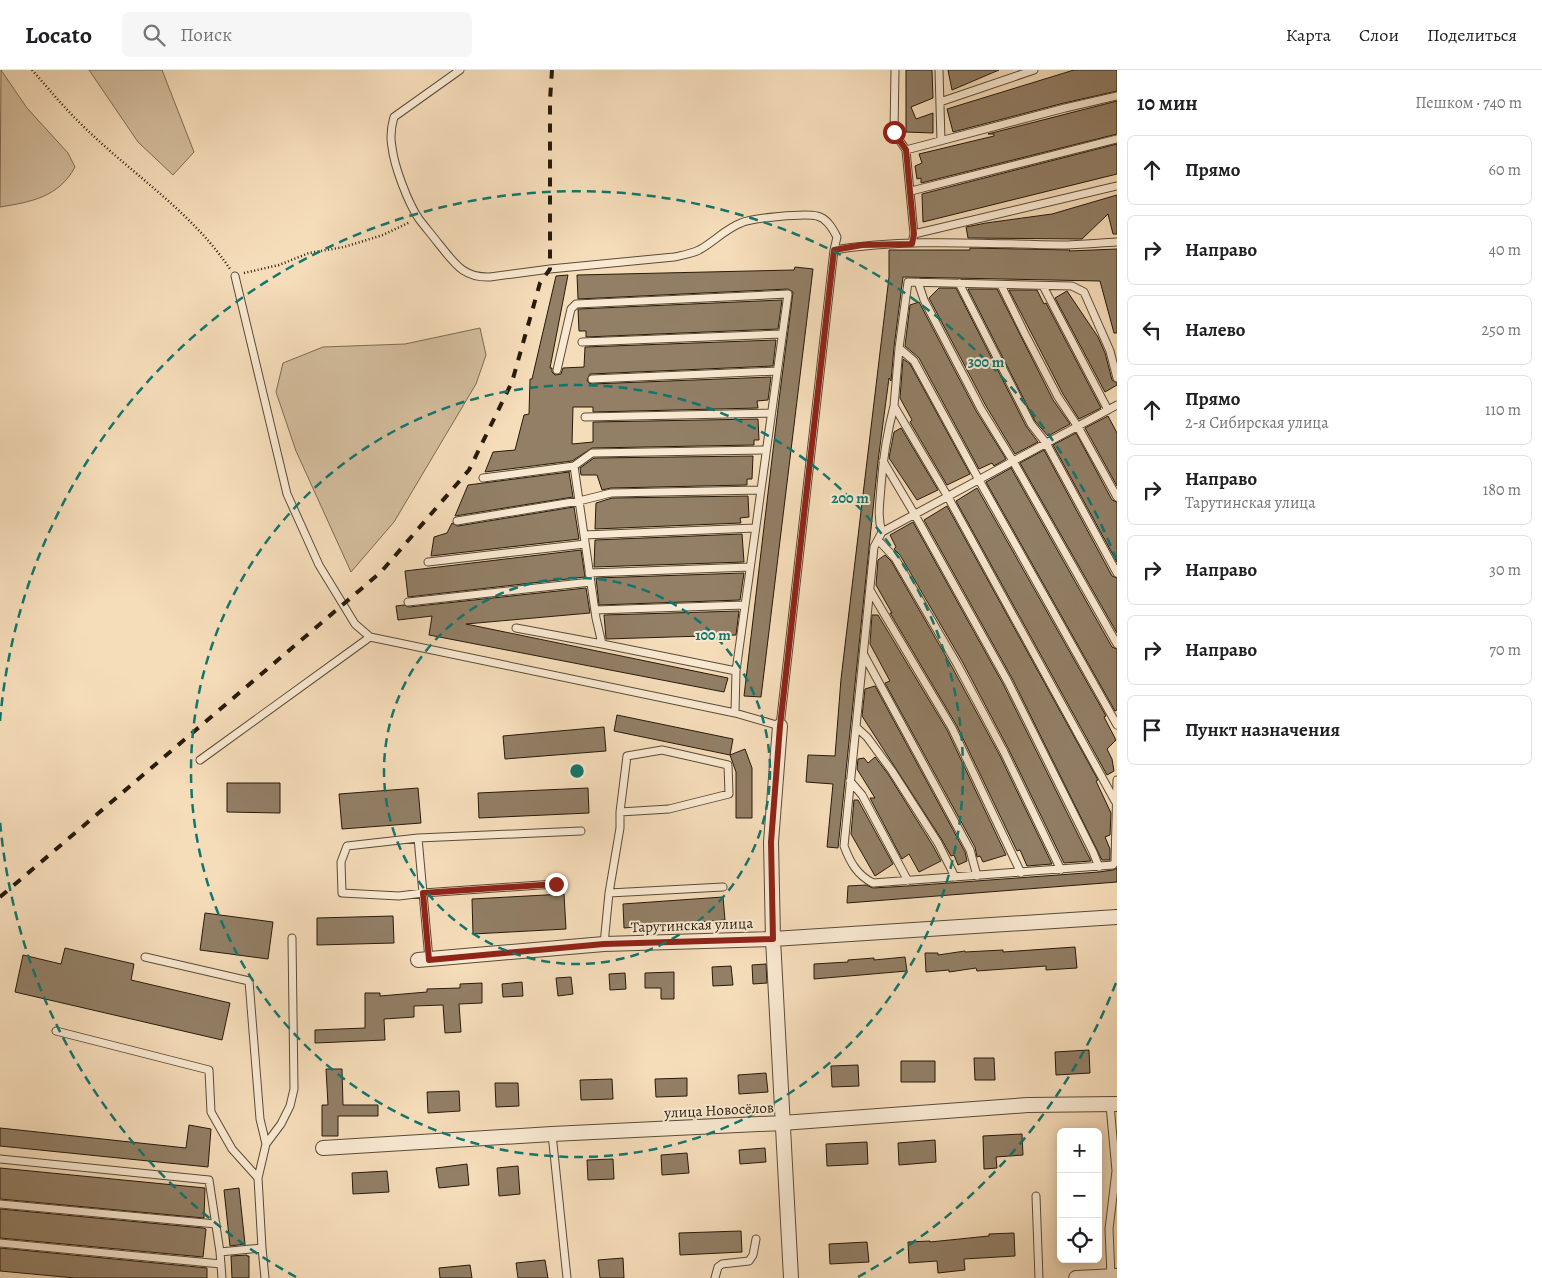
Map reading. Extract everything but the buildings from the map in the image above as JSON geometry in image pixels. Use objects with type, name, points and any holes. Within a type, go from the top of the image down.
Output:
[{"type":"street","points":[[780,726],[771,842],[773,939],[791,1278]]},
{"type":"street","name":"Тарутинская улица","points":[[424,960],[604,944],[773,939],[1117,917]]},
{"type":"street","name":"улица Новосёлов","points":[[323,1148],[552,1134],[782,1123],[1028,1106],[1113,1105]]},
{"type":"street","points":[[1076,1278],[1114,1276]]},
{"type":"lane","points":[[235,276],[286,494],[320,565],[355,624],[370,637],[736,713],[780,726],[837,237],[830,224],[818,216],[759,218],[742,222],[725,231],[701,249],[690,254],[480,277],[468,274],[459,268],[418,218],[404,189],[392,148],[391,130],[394,117],[460,70]]},
{"type":"lane","points":[[895,70],[894,132],[906,150],[914,234],[912,244]]},
{"type":"lane","points":[[939,70],[940,141]]},
{"type":"lane","points":[[940,102],[1034,70]]},
{"type":"lane","points":[[906,150],[1117,96]]},
{"type":"lane","points":[[911,191],[1117,139]]},
{"type":"lane","points":[[914,234],[1117,186]]},
{"type":"lane","points":[[834,250],[862,245],[953,242],[1061,245],[1117,242]]},
{"type":"lane","points":[[882,532],[878,520],[883,461],[888,428],[894,406],[899,348],[908,282],[1072,286],[1084,292],[1110,351],[1117,378]]},
{"type":"lane","points":[[918,282],[924,300],[981,409],[1013,461],[1117,644]]},
{"type":"lane","points":[[959,283],[1031,424],[1046,444],[1117,573]]},
{"type":"lane","points":[[1001,285],[1050,381],[1117,496]]},
{"type":"lane","points":[[1043,286],[1108,410]]},
{"type":"lane","points":[[557,370],[570,309],[576,304],[788,294],[736,671],[736,713]]},
{"type":"lane","points":[[582,342],[782,334]]},
{"type":"lane","points":[[899,348],[914,360],[979,480],[1117,725]]},
{"type":"lane","points":[[592,379],[777,371]]},
{"type":"lane","points":[[1117,405],[882,532],[874,546],[844,846],[850,863],[866,880],[873,883],[1113,865],[1115,862],[1117,780]]},
{"type":"lane","points":[[894,406],[948,497],[1117,804]]},
{"type":"lane","points":[[585,417],[771,413]]},
{"type":"lane","points":[[483,478],[574,466],[592,453],[766,450]]},
{"type":"lane","points":[[883,461],[915,514],[1008,682],[1099,867]]},
{"type":"lane","points":[[574,466],[589,572],[602,644]]},
{"type":"lane","points":[[457,521],[579,501],[610,493],[761,490]]},
{"type":"lane","points":[[584,535],[755,528]]},
{"type":"lane","points":[[878,540],[895,558],[957,664],[1004,752],[1061,870]]},
{"type":"lane","points":[[428,562],[585,544]]},
{"type":"lane","points":[[589,572],[750,566]]},
{"type":"lane","points":[[408,602],[591,582]]},
{"type":"lane","points":[[870,590],[952,728],[1022,873]]},
{"type":"lane","points":[[595,610],[745,605]]},
{"type":"lane","points":[[516,628],[736,671]]},
{"type":"lane","points":[[200,760],[370,637]]},
{"type":"lane","points":[[864,654],[970,850],[977,876]]},
{"type":"lane","points":[[856,727],[867,737],[898,779],[938,842],[954,878]]},
{"type":"lane","points":[[604,944],[609,893],[620,828],[620,812],[627,756],[662,750],[728,765],[729,794],[669,810],[620,812]]},
{"type":"lane","points":[[850,781],[862,794],[908,881]]},
{"type":"lane","points":[[556,884],[399,896],[342,893],[341,862],[347,846],[418,838],[581,831]]},
{"type":"lane","points":[[418,838],[423,893],[424,960]]},
{"type":"lane","points":[[609,893],[723,886]]},
{"type":"lane","points":[[265,1278],[258,1178],[266,1144],[281,1124],[290,1106],[294,1088],[292,938]]},
{"type":"lane","points":[[145,957],[249,981],[260,1119],[266,1144]]},
{"type":"lane","points":[[56,1031],[210,1070],[211,1112],[232,1149],[258,1178]]},
{"type":"lane","points":[[1113,1105],[1116,1171],[1109,1229],[1114,1276]]},
{"type":"lane","points":[[552,1134],[567,1278]]},
{"type":"lane","points":[[0,1159],[208,1180],[216,1224],[222,1278]]},
{"type":"lane","points":[[1036,1196],[1039,1278]]},
{"type":"lane","points":[[0,1204],[216,1224]]},
{"type":"lane","points":[[715,1278],[718,1267],[722,1264],[749,1261],[753,1255],[756,1239]]},
{"type":"lane","points":[[0,1243],[221,1264]]},
{"type":"lane","points":[[220,1252],[262,1248]]},
{"type":"path","points":[[32,70],[83,127],[171,203],[218,251],[235,276],[279,265],[309,253],[344,247],[383,235],[418,218]]},
{"type":"shaded area","points":[[1,70],[27,108],[68,153],[75,167],[61,185],[52,192],[23,203],[0,207]]},
{"type":"shaded area","points":[[89,70],[162,70],[194,152],[173,175],[138,142]]},
{"type":"shaded area","points":[[480,328],[486,355],[476,384],[394,522],[351,572],[296,451],[276,392],[283,363],[323,347],[405,344]]},
{"type":"railway","points":[[0,897],[381,572],[469,470],[512,382],[540,283],[550,269],[550,100],[552,70]]},
{"type":"route","points":[[556,884],[423,893],[429,960],[604,944],[773,939],[771,842],[780,726],[834,250],[862,245],[912,244],[914,234],[906,150],[894,132]]}]
